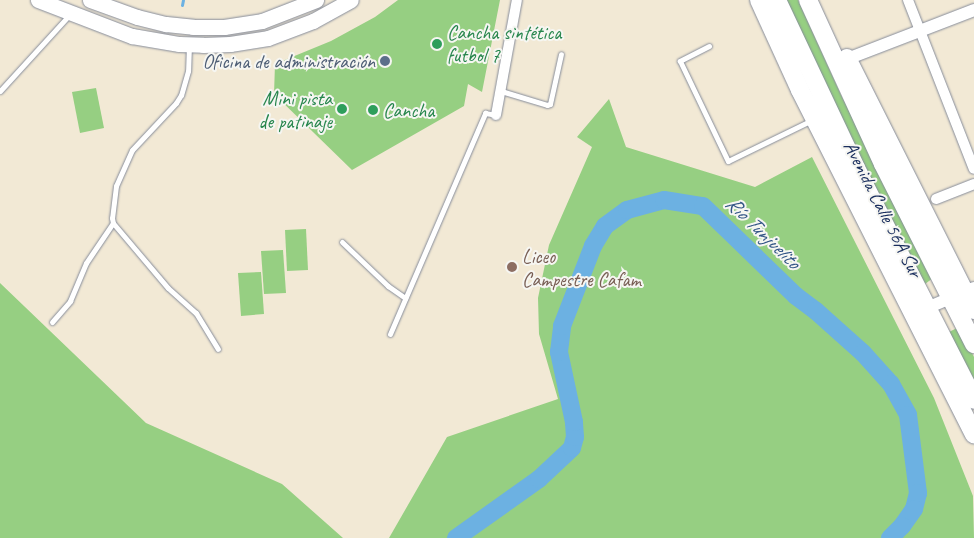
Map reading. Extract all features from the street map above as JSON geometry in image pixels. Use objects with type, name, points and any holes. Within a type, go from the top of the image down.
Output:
[{"type":"highway","name":"Avenida Calle 56A Sur","points":[[759,0],[815,118],[974,435]]},
{"type":"highway","name":"Avenida Calle 56A Sur","points":[[776,0],[856,168],[974,400]]},
{"type":"highway","name":"Avenida Calle 56A Sur","points":[[808,0],[883,164],[974,310]]},
{"type":"highway","name":"Avenida Calle 56A Sur","points":[[821,0],[847,59],[914,190],[963,292],[974,344]]},
{"type":"highway","points":[[815,118],[856,168]]},
{"type":"highway","points":[[883,164],[914,190]]},
{"type":"main road","points":[[38,0],[132,36],[189,44],[250,42],[313,21],[351,0]]},
{"type":"main road","points":[[90,0],[137,17],[166,24],[193,27],[224,26],[262,21],[316,0]]},
{"type":"street","points":[[496,115],[517,0]]},
{"type":"street","points":[[908,0],[974,169]]},
{"type":"street","points":[[847,59],[974,10]]},
{"type":"street","points":[[936,200],[974,184]]},
{"type":"street","points":[[927,308],[963,292]]},
{"type":"lane","points":[[0,91],[71,13]]},
{"type":"lane","points":[[189,44],[188,71],[181,95],[176,103],[132,150],[116,186],[112,209],[113,223],[168,288],[196,313],[218,349]]},
{"type":"lane","points":[[709,46],[680,61],[728,161],[815,118]]},
{"type":"lane","points":[[501,91],[547,105],[550,104],[561,54]]},
{"type":"lane","points":[[390,334],[485,113],[496,115]]},
{"type":"lane","points":[[52,322],[70,301],[86,263],[113,223]]},
{"type":"lane","points":[[342,242],[388,286],[406,298]]},
{"type":"green space","points":[[398,0],[500,0],[482,92],[468,84],[464,106],[352,170],[274,94],[275,64],[331,41],[375,17]]},
{"type":"green space","points":[[783,0],[798,0],[841,95],[933,278],[925,284],[878,198]]},
{"type":"green space","points":[[96,88],[104,128],[80,133],[72,92]]},
{"type":"green space","points":[[609,99],[626,147],[755,187],[812,157],[934,398],[973,496],[974,538],[389,538],[447,437],[558,399],[539,334],[538,298],[549,245],[592,147],[577,137]]},
{"type":"green space","points":[[306,229],[308,270],[287,271],[285,230]]},
{"type":"green space","points":[[283,250],[286,293],[264,294],[261,251]]},
{"type":"green space","points":[[261,272],[264,314],[241,316],[238,273]]},
{"type":"green space","points":[[0,283],[146,423],[282,484],[343,538],[0,538]]},
{"type":"green space","points":[[959,327],[974,357],[974,391],[945,334]]},
{"type":"waterway","points":[[182,5],[183,0]]},
{"type":"waterway","name":"Río Tunjuelito","points":[[456,538],[539,479],[572,448],[575,437],[574,422],[559,352],[562,326],[593,246],[605,226],[627,210],[664,200],[703,206],[796,296],[816,311],[863,353],[891,384],[908,415],[918,493],[914,509],[902,526],[890,538]]},
{"type":"place","name":"Cancha sintética futbol 7","points":[[437,44]]},
{"type":"place","name":"Oficina de administración","points":[[385,61]]},
{"type":"place","name":"Mini pista de patinaje","points":[[342,109]]},
{"type":"place","name":"Cancha","points":[[373,110]]},
{"type":"place","name":"Liceo Campestre Cafam","points":[[512,267]]}]
